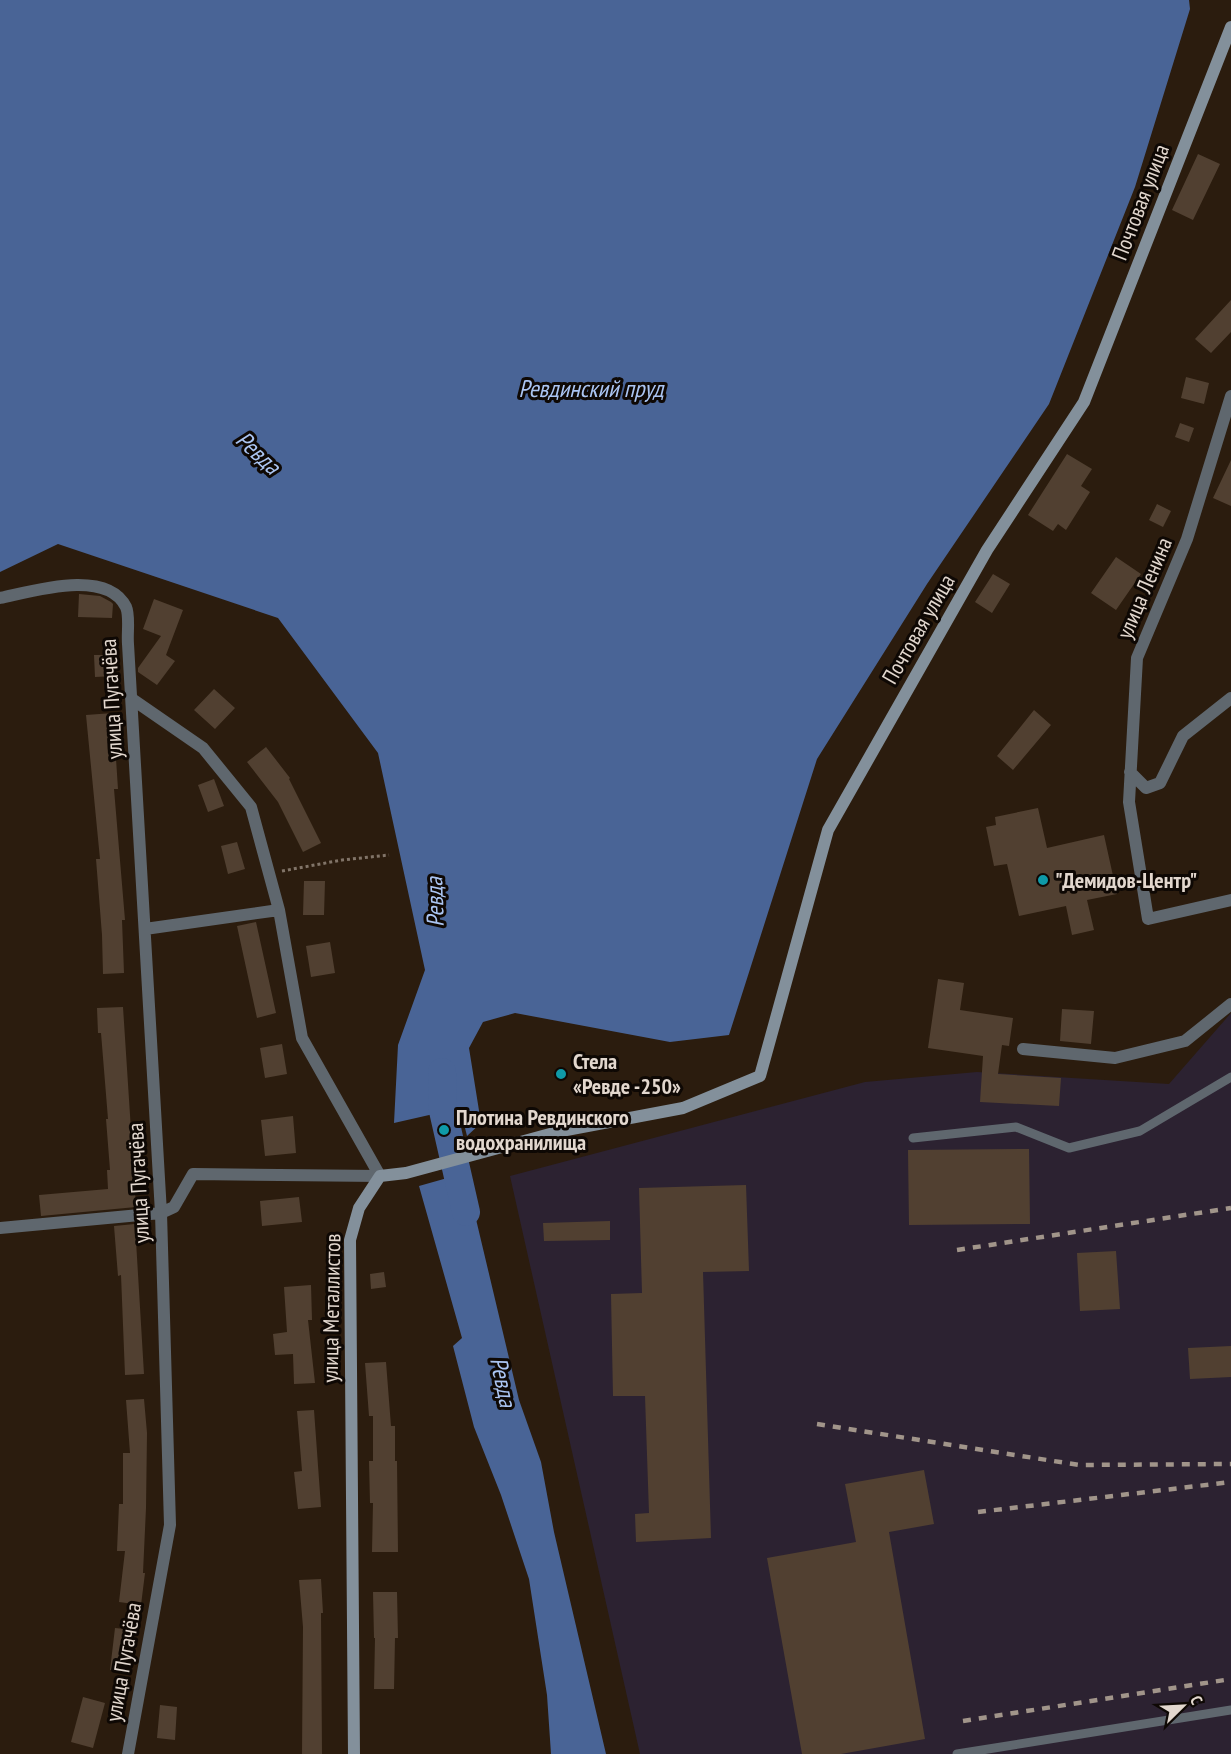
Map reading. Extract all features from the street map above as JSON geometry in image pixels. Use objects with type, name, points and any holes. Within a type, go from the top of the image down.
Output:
[{"type":"street","name":"Почтовая улица","points":[[380,1176],[406,1173],[561,1131],[682,1108],[760,1076],[828,830],[987,550],[1084,402],[1231,27]]},
{"type":"street","name":"улица Ленина","points":[[1231,396],[1187,539],[1137,658],[1129,802],[1148,919],[1231,900]]},
{"type":"street","name":"улица Пугачёва","points":[[0,598],[55,587],[93,585],[113,590],[127,608],[162,1213],[170,1525],[128,1754]]},
{"type":"street","points":[[1130,772],[1146,788],[1160,783],[1183,736],[1231,698]]},
{"type":"street","points":[[132,699],[203,748],[251,807],[279,910],[302,1038],[380,1176]]},
{"type":"street","points":[[145,929],[279,910]]},
{"type":"street","points":[[1023,1049],[1115,1058],[1185,1041],[1231,1004]]},
{"type":"street","points":[[0,1228],[162,1213],[174,1207],[193,1174],[380,1176]]},
{"type":"street","name":"улица Металлистов","points":[[354,1754],[350,1240],[359,1208],[380,1176]]},
{"type":"lane","points":[[913,1138],[1016,1127],[1069,1148],[1140,1131],[1231,1077]]},
{"type":"lane","points":[[957,1754],[1231,1710]]},
{"type":"path","points":[[269,874],[342,860],[390,855]]},
{"type":"shaded area","points":[[1231,1013],[1231,1754],[640,1754],[510,1176],[865,1082],[977,1072],[1169,1084]]},
{"type":"water","name":"Ревдинский пруд","points":[[0,0],[1189,0],[1190,9],[1135,187],[1049,404],[927,584],[817,759],[729,1035],[670,1042],[515,1013],[483,1022],[469,1048],[481,1123],[467,1136],[460,1108],[394,1123],[398,1045],[425,970],[378,753],[278,618],[58,544],[0,572]]},
{"type":"water","points":[[465,1173],[519,1400],[541,1462],[554,1532],[606,1754],[551,1754],[547,1695],[529,1579],[501,1495],[474,1427],[453,1346],[462,1338],[419,1186]]},
{"type":"building","points":[[1198,154],[1220,164],[1193,220],[1172,210]]},
{"type":"building","points":[[1231,300],[1231,332],[1211,353],[1195,339]]},
{"type":"building","points":[[1186,377],[1209,383],[1204,404],[1181,398]]},
{"type":"building","points":[[1180,423],[1194,428],[1189,442],[1175,437]]},
{"type":"building","points":[[1067,454],[1092,469],[1081,486],[1090,492],[1066,530],[1058,524],[1053,531],[1028,515]]},
{"type":"building","points":[[1231,460],[1231,506],[1213,498]]},
{"type":"building","points":[[1157,504],[1171,511],[1163,527],[1149,520]]},
{"type":"building","points":[[1116,557],[1141,574],[1116,610],[1091,593]]},
{"type":"building","points":[[993,574],[1010,584],[992,613],[975,602]]},
{"type":"building","points":[[79,594],[100,596],[111,602],[113,604],[112,618],[78,617]]},
{"type":"building","points":[[154,599],[183,610],[166,655],[175,661],[157,685],[138,672],[138,668],[161,636],[143,629]]},
{"type":"building","points":[[94,655],[114,655],[114,676],[95,677]]},
{"type":"building","points":[[214,689],[235,708],[215,729],[194,710]]},
{"type":"building","points":[[1034,710],[1051,725],[1013,770],[997,756]]},
{"type":"building","points":[[113,713],[118,789],[114,789],[125,920],[122,920],[124,973],[103,974],[96,859],[100,859],[86,715]]},
{"type":"building","points":[[266,747],[290,778],[321,843],[303,852],[278,802],[247,762]]},
{"type":"building","points":[[214,779],[224,806],[208,812],[198,785]]},
{"type":"building","points":[[1038,808],[1047,848],[1104,835],[1117,894],[1087,900],[1094,930],[1072,935],[1066,906],[1019,916],[1007,864],[994,866],[986,827],[996,825],[995,817]]},
{"type":"building","points":[[237,842],[245,869],[228,874],[221,846]]},
{"type":"building","points":[[304,881],[325,881],[324,915],[303,915]]},
{"type":"building","points":[[256,922],[276,1013],[257,1018],[237,926]]},
{"type":"building","points":[[330,942],[335,973],[311,977],[306,946]]},
{"type":"building","points":[[938,979],[964,983],[960,1010],[1013,1018],[1009,1046],[1002,1045],[998,1074],[1061,1078],[1059,1106],[980,1102],[983,1056],[928,1048]]},
{"type":"building","points":[[123,1007],[136,1207],[41,1216],[39,1195],[108,1189],[107,1170],[110,1170],[106,1119],[108,1119],[97,1008]]},
{"type":"building","points":[[1062,1009],[1094,1011],[1091,1044],[1060,1041]]},
{"type":"building","points":[[282,1044],[287,1074],[265,1078],[260,1048]]},
{"type":"building","points":[[293,1116],[296,1153],[265,1156],[261,1120]]},
{"type":"building","points":[[1029,1149],[1030,1224],[909,1225],[908,1150]]},
{"type":"building","points":[[746,1185],[749,1271],[703,1272],[711,1538],[636,1542],[635,1514],[649,1513],[645,1396],[613,1396],[611,1294],[642,1293],[639,1188]]},
{"type":"building","points":[[299,1197],[302,1222],[262,1226],[260,1201]]},
{"type":"building","points":[[610,1221],[610,1240],[544,1241],[543,1223]]},
{"type":"building","points":[[135,1224],[144,1374],[125,1375],[121,1275],[118,1276],[114,1226]]},
{"type":"building","points":[[1116,1251],[1120,1309],[1080,1311],[1077,1253]]},
{"type":"building","points":[[384,1272],[386,1287],[371,1289],[370,1274]]},
{"type":"building","points":[[311,1285],[312,1320],[308,1320],[315,1383],[294,1384],[293,1354],[275,1355],[273,1334],[287,1332],[284,1287]]},
{"type":"building","points":[[1231,1346],[1231,1377],[1190,1379],[1188,1348]]},
{"type":"building","points":[[386,1362],[391,1426],[395,1426],[398,1552],[372,1552],[373,1503],[370,1503],[369,1461],[373,1461],[373,1416],[369,1416],[365,1363]]},
{"type":"building","points":[[144,1399],[147,1433],[146,1508],[143,1573],[145,1573],[141,1605],[119,1602],[125,1551],[117,1551],[119,1504],[123,1504],[123,1453],[130,1453],[126,1400]]},
{"type":"building","points":[[314,1410],[321,1507],[298,1509],[294,1472],[302,1471],[297,1411]]},
{"type":"building","points":[[924,1470],[934,1524],[889,1532],[925,1739],[841,1754],[802,1754],[767,1558],[856,1542],[845,1484]]},
{"type":"building","points":[[321,1579],[323,1613],[321,1613],[322,1754],[302,1754],[303,1627],[299,1580]]},
{"type":"building","points":[[373,1592],[397,1592],[398,1638],[395,1638],[394,1689],[374,1689]]},
{"type":"building","points":[[115,1628],[135,1630],[130,1672],[110,1670]]},
{"type":"building","points":[[83,1697],[105,1703],[93,1748],[71,1742]]},
{"type":"building","points":[[160,1705],[177,1707],[175,1740],[157,1738]]},
{"type":"waterway","name":"Ревда","points":[[442,1072],[443,1111],[466,1212]]},
{"type":"railway","points":[[957,1250],[1231,1208]]},
{"type":"railway","points":[[817,1424],[1079,1465],[1231,1464]]},
{"type":"railway","points":[[978,1512],[1231,1482]]},
{"type":"railway","points":[[963,1721],[1231,1679]]},
{"type":"place","name":"\"Демидов-Центр\"","points":[[1043,880]]},
{"type":"place","name":"Стела «Ревде -250»","points":[[561,1074]]},
{"type":"place","name":"Плотина Ревдинского водохранилища","points":[[444,1130]]}]
